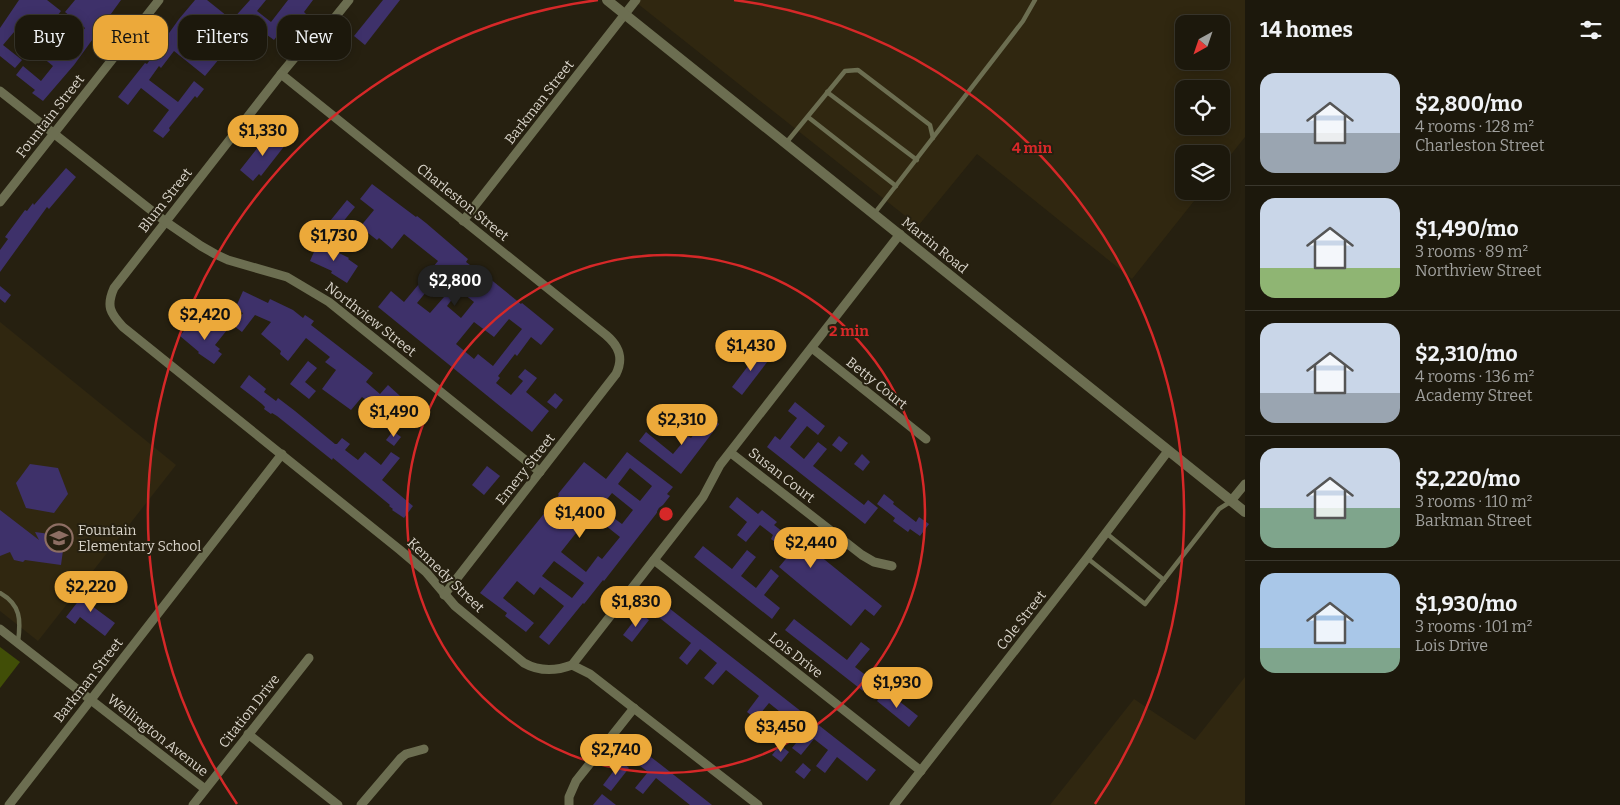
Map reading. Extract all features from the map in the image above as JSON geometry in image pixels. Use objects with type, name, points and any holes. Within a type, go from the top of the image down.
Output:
[{"type":"street","name":"Fountain Street","points":[[0,202],[159,0]]},
{"type":"street","name":"Blum Street","points":[[110,308],[109,298],[114,288],[281,74],[296,56],[328,26],[349,0]]},
{"type":"street","name":"Martin Road","points":[[607,0],[1245,512]]},
{"type":"street","name":"Barkman Street","points":[[464,221],[636,0]]},
{"type":"street","name":"Charleston Street","points":[[281,74],[614,341],[620,357]]},
{"type":"street","name":"Northview Street","points":[[0,91],[166,222],[215,254],[287,277],[329,302],[540,472]]},
{"type":"street","points":[[758,805],[590,674],[572,665],[703,497],[720,465],[900,234]]},
{"type":"street","name":"Kennedy Street","points":[[110,308],[123,328],[400,550],[426,572],[444,595],[530,666],[543,670],[564,668],[572,665]]},
{"type":"street","name":"Betty Court","points":[[812,348],[926,439]]},
{"type":"street","name":"Emery Street","points":[[444,595],[616,374],[620,357]]},
{"type":"street","name":"Cole Street","points":[[894,805],[1168,451]]},
{"type":"street","name":"Susan Court","points":[[731,453],[862,555],[874,562],[892,566]]},
{"type":"street","name":"Barkman Street","points":[[8,805],[282,454]]},
{"type":"street","points":[[1231,501],[1245,484]]},
{"type":"street","name":"Lois Drive","points":[[654,560],[920,770]]},
{"type":"street","name":"Wellington Avenue","points":[[0,629],[205,789]]},
{"type":"street","name":"Citation Drive","points":[[193,805],[308,658]]},
{"type":"street","points":[[569,805],[569,797],[576,781],[634,708]]},
{"type":"street","points":[[248,734],[338,805]]},
{"type":"street","points":[[361,805],[401,758],[406,754],[424,749]]},
{"type":"lane","points":[[874,214],[1023,21],[1035,0]]},
{"type":"lane","points":[[786,143],[845,70],[858,70],[930,125],[932,138]]},
{"type":"lane","points":[[827,92],[916,160]]},
{"type":"lane","points":[[808,117],[896,186]]},
{"type":"lane","points":[[1087,558],[1145,604],[1219,509],[1231,501]]},
{"type":"lane","points":[[1106,533],[1164,580]]},
{"type":"lane","points":[[0,593],[8,597],[17,608],[20,623],[18,644]]},
{"type":"shaded area","points":[[633,0],[1245,0],[1245,137],[1230,156],[1230,145],[1175,145],[1175,200],[1195,200],[1132,279],[977,154],[918,226]]},
{"type":"shaded area","name":"Fountain Elementary School","points":[[0,322],[176,465],[38,641],[0,611]]},
{"type":"shaded area","points":[[1245,677],[1245,805],[1050,805],[1134,699],[1195,740]]},
{"type":"green space","points":[[0,647],[20,662],[0,688]]},
{"type":"building","points":[[19,0],[47,0],[61,11],[58,15],[15,15],[15,31],[3,45],[15,54],[15,60],[22,60],[15,68],[0,56],[0,28]]},
{"type":"building","points":[[75,0],[121,0],[110,15],[93,15],[93,39],[83,53],[83,31],[85,28],[83,26],[83,15],[69,15],[65,12]]},
{"type":"building","points":[[195,0],[207,0],[226,15],[182,15]]},
{"type":"building","points":[[250,0],[266,0],[257,11],[262,15],[236,15]]},
{"type":"building","points":[[288,0],[313,0],[304,12],[305,15],[277,15],[277,36],[274,40],[267,35],[267,19],[271,22]]},
{"type":"building","points":[[383,0],[400,0],[365,45],[354,36]]},
{"type":"building","points":[[178,20],[178,54],[174,51],[168,59],[168,34]]},
{"type":"building","points":[[46,60],[78,60],[43,101],[32,93],[35,90],[16,75],[23,66],[41,81],[53,66]]},
{"type":"building","points":[[150,60],[167,60],[161,68],[159,66],[149,80],[178,102],[194,81],[204,89],[197,98],[195,96],[163,138],[153,131],[169,110],[141,88],[128,105],[118,97],[145,63],[147,64]]},
{"type":"building","points":[[185,60],[218,60],[205,76]]},
{"type":"building","points":[[270,132],[286,144],[261,176],[259,174],[253,181],[240,170]]},
{"type":"building","points":[[66,168],[76,177],[49,209],[47,207],[0,272],[0,250],[8,239],[5,237],[25,210],[27,211],[33,203],[34,205]]},
{"type":"building","points":[[372,184],[426,223],[468,259],[466,262],[482,274],[484,271],[491,276],[489,278],[554,329],[541,345],[531,337],[517,356],[515,354],[498,376],[500,378],[496,383],[511,395],[523,381],[518,377],[525,369],[537,378],[526,392],[549,411],[532,432],[378,307],[391,291],[404,302],[438,261],[404,234],[392,249],[379,238],[377,240],[368,233],[356,249],[326,226],[347,200],[355,207],[342,223],[355,233],[374,210],[360,199]],"holes":[[[431,286],[444,297],[430,313],[417,303]],[[459,290],[474,302],[461,318],[447,306]],[[509,319],[522,329],[493,366],[478,354],[474,359],[456,344],[474,322],[494,337]]]},
{"type":"building","points":[[319,243],[349,258],[358,266],[347,283],[331,273],[332,271],[310,261]]},
{"type":"building","points":[[0,286],[11,295],[5,303],[0,299]]},
{"type":"building","points":[[243,291],[268,303],[270,299],[293,310],[303,318],[305,315],[314,321],[311,325],[373,373],[366,382],[380,394],[388,385],[410,405],[411,403],[418,408],[407,421],[390,408],[373,429],[365,422],[377,408],[362,397],[351,410],[322,389],[336,370],[325,362],[330,357],[306,338],[288,361],[280,354],[281,351],[261,334],[271,322],[255,315],[242,332],[234,326],[243,313],[235,309]]},
{"type":"building","points":[[217,322],[227,330],[215,345],[222,354],[214,364],[198,353],[180,336],[190,323],[206,337]]},
{"type":"building","points":[[761,349],[771,357],[742,395],[732,387]]},
{"type":"building","points":[[308,361],[317,368],[305,382],[316,391],[309,399],[290,384]]},
{"type":"building","points":[[249,375],[266,389],[264,392],[276,401],[278,398],[335,444],[342,438],[350,444],[345,450],[358,460],[365,452],[381,465],[391,452],[400,458],[382,480],[413,506],[404,518],[392,510],[390,505],[333,458],[332,460],[277,416],[264,409],[265,407],[262,404],[240,387]]},
{"type":"building","points":[[555,393],[563,400],[556,409],[547,402]]},
{"type":"building","points":[[795,402],[825,426],[818,435],[807,426],[790,447],[804,459],[818,442],[827,449],[813,466],[864,505],[868,500],[878,508],[865,524],[767,447],[775,436],[780,440],[797,418],[788,411]]},
{"type":"building","points":[[663,409],[672,416],[665,425],[657,418]]},
{"type":"building","points":[[709,416],[719,424],[681,474],[639,441],[646,432],[673,454],[688,436],[691,438]]},
{"type":"building","points":[[393,431],[401,437],[394,446],[386,440]]},
{"type":"building","points":[[839,436],[848,443],[841,452],[832,445]]},
{"type":"building","points":[[627,452],[673,487],[667,494],[670,496],[604,581],[583,603],[549,645],[539,637],[564,606],[540,587],[534,595],[517,581],[503,598],[534,623],[526,632],[505,616],[507,613],[480,593],[584,462],[606,479]],"holes":[[[630,468],[652,486],[640,501],[618,484]],[[612,493],[633,510],[622,524],[600,508]],[[591,514],[620,537],[602,559],[598,556],[586,572],[561,552]],[[554,561],[584,583],[572,598],[542,576]]]},
{"type":"building","points":[[862,454],[870,462],[863,471],[854,464]]},
{"type":"building","points":[[30,464],[58,468],[68,494],[54,513],[26,508],[16,483]]},
{"type":"building","points":[[487,466],[500,476],[484,495],[472,485]]},
{"type":"building","points":[[884,494],[894,502],[893,504],[916,522],[919,517],[929,524],[920,536],[910,529],[908,532],[893,521],[895,518],[877,504]]},
{"type":"building","points":[[737,497],[758,514],[762,510],[777,522],[774,525],[801,546],[804,543],[882,606],[874,616],[865,609],[851,626],[779,567],[790,554],[771,539],[773,535],[760,525],[746,542],[737,535],[747,522],[729,507]]},
{"type":"building","points":[[0,510],[39,540],[35,532],[65,536],[61,565],[14,560],[10,552],[0,556]]},
{"type":"building","points":[[703,546],[732,569],[747,550],[756,557],[741,576],[756,588],[771,569],[779,576],[764,595],[780,608],[772,619],[694,557]]},
{"type":"building","points":[[90,586],[101,594],[92,606],[115,623],[105,636],[80,617],[75,624],[66,617]]},
{"type":"building","points":[[660,601],[876,770],[867,781],[837,757],[825,773],[816,766],[828,750],[814,739],[801,755],[792,748],[805,732],[769,703],[756,719],[747,712],[759,696],[726,670],[713,685],[704,678],[717,663],[700,649],[687,665],[679,658],[691,643],[651,611]]},
{"type":"building","points":[[640,613],[649,620],[632,642],[623,635]]},
{"type":"building","points":[[794,619],[847,660],[861,642],[870,649],[855,667],[872,680],[863,691],[785,630]]},
{"type":"building","points":[[885,690],[918,716],[909,727],[877,701]]},
{"type":"building","points":[[780,745],[789,752],[781,762],[772,755]]},
{"type":"building","points":[[639,748],[712,805],[690,805],[656,778],[643,794],[635,788],[648,772],[631,759]]},
{"type":"building","points":[[621,761],[629,768],[611,791],[603,785]]},
{"type":"building","points":[[803,763],[811,770],[804,779],[795,772]]},
{"type":"building","points":[[602,794],[616,805],[593,805]]},
{"type":"place","name":"Fountain Elementary School","points":[[59,538]]}]
